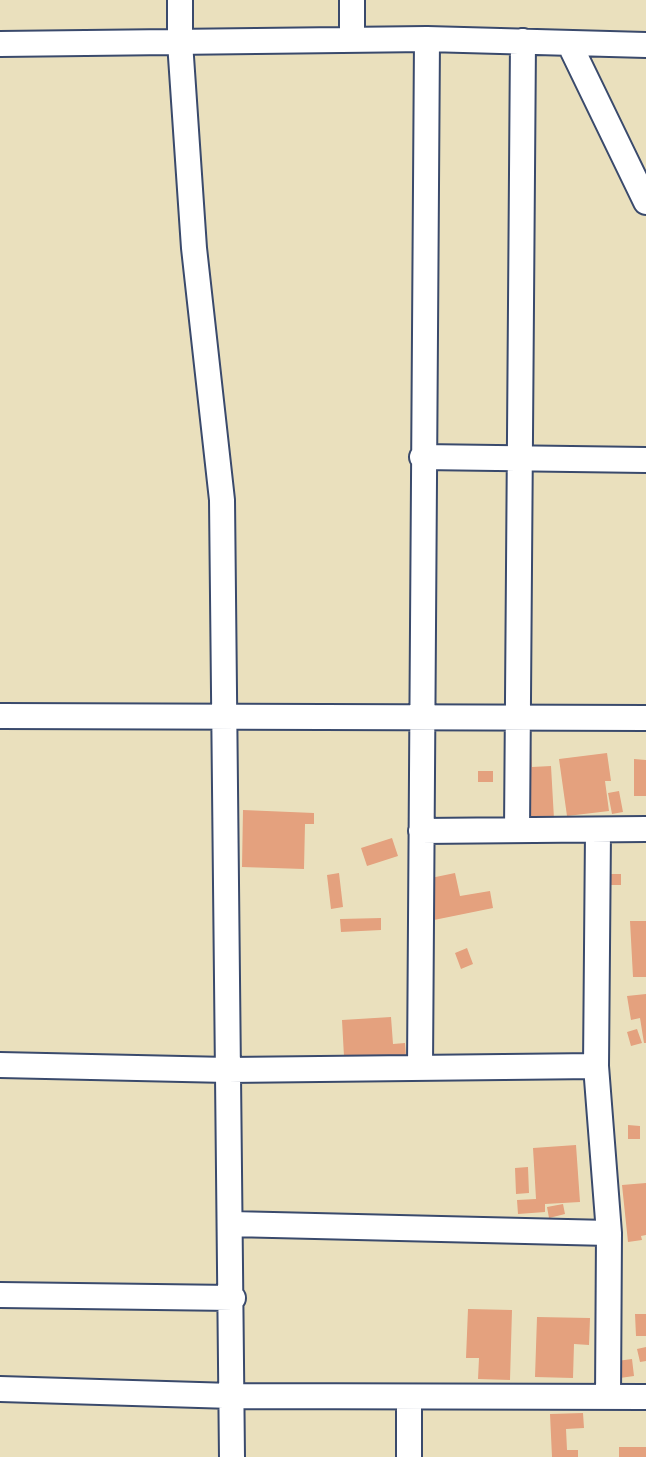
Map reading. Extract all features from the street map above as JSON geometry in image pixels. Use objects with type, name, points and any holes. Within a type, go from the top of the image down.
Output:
[{"type":"street","points":[[180,0],[180,42],[194,248],[222,500],[233,1298],[232,1457]]},
{"type":"street","points":[[352,0],[352,40]]},
{"type":"street","points":[[0,44],[428,39],[646,46]]},
{"type":"street","points":[[420,1066],[422,457],[428,39]]},
{"type":"street","points":[[517,830],[523,41]]},
{"type":"street","points":[[569,43],[634,153],[646,202]]},
{"type":"street","points":[[422,457],[646,460]]},
{"type":"street","points":[[0,716],[223,719],[646,718]]},
{"type":"street","points":[[421,831],[646,830]]},
{"type":"street","points":[[597,831],[596,1066],[609,1233],[608,1397]]},
{"type":"street","points":[[0,1065],[228,1070],[596,1066]]},
{"type":"street","points":[[231,1224],[609,1233]]},
{"type":"street","points":[[0,1295],[233,1298]]},
{"type":"street","points":[[0,1389],[232,1396],[646,1397]]},
{"type":"street","points":[[408,1398],[409,1457]]},
{"type":"building","points":[[531,742],[532,767],[551,766],[554,819],[508,819],[504,743]]},
{"type":"building","points":[[607,753],[611,781],[605,781],[609,811],[567,816],[559,759]]},
{"type":"building","points":[[634,759],[646,760],[646,796],[634,796]]},
{"type":"building","points":[[478,771],[493,771],[493,782],[478,782]]},
{"type":"building","points":[[619,791],[623,812],[612,814],[608,793]]},
{"type":"building","points":[[243,810],[314,813],[314,824],[305,824],[304,869],[242,867]]},
{"type":"building","points":[[392,838],[398,856],[367,866],[361,848]]},
{"type":"building","points":[[339,873],[343,907],[331,909],[327,875]]},
{"type":"building","points":[[455,873],[460,896],[490,891],[493,908],[434,920],[426,879]]},
{"type":"building","points":[[600,874],[621,874],[621,885],[600,885]]},
{"type":"building","points":[[381,918],[381,930],[341,932],[340,919]]},
{"type":"building","points":[[630,921],[646,921],[646,977],[633,977]]},
{"type":"building","points":[[467,948],[473,964],[461,969],[455,953]]},
{"type":"building","points":[[646,994],[644,1043],[640,1018],[631,1020],[627,996]]},
{"type":"building","points":[[391,1017],[393,1044],[405,1043],[407,1071],[345,1075],[342,1020]]},
{"type":"building","points":[[637,1029],[642,1043],[631,1046],[627,1032]]},
{"type":"building","points":[[628,1125],[640,1126],[640,1139],[628,1139]]},
{"type":"building","points":[[576,1145],[580,1202],[545,1204],[545,1212],[518,1214],[517,1200],[536,1199],[533,1148]]},
{"type":"building","points":[[528,1167],[529,1193],[516,1194],[515,1168]]},
{"type":"building","points":[[646,1183],[646,1235],[641,1236],[642,1240],[628,1242],[622,1185]]},
{"type":"building","points":[[563,1204],[565,1214],[549,1218],[547,1207]]},
{"type":"building","points":[[468,1309],[512,1310],[510,1380],[478,1379],[479,1358],[466,1358]]},
{"type":"building","points":[[635,1314],[646,1314],[646,1336],[636,1336]]},
{"type":"building","points":[[537,1317],[590,1318],[589,1345],[574,1344],[573,1378],[535,1377]]},
{"type":"building","points":[[646,1347],[646,1361],[640,1362],[637,1349]]},
{"type":"building","points":[[632,1359],[634,1376],[620,1378],[617,1361]]},
{"type":"building","points":[[583,1413],[584,1428],[566,1429],[567,1450],[578,1450],[578,1457],[552,1457],[550,1414]]},
{"type":"building","points":[[619,1447],[646,1447],[646,1457],[619,1457]]}]
